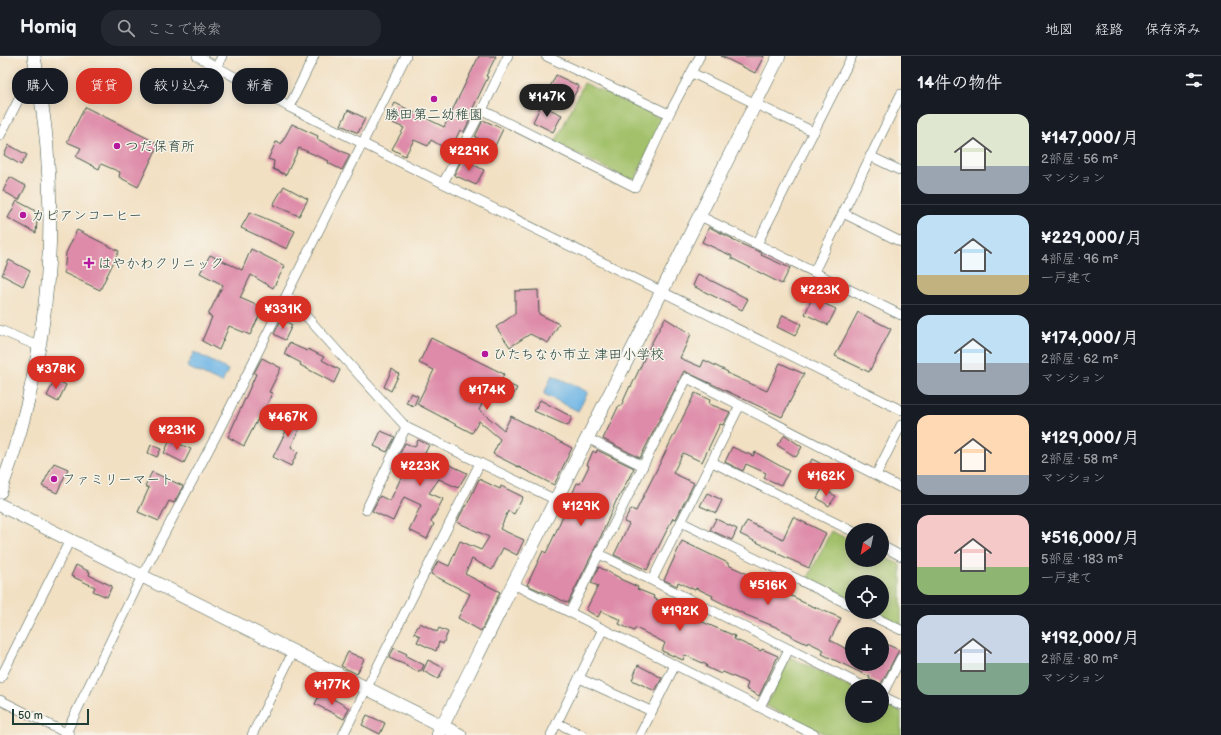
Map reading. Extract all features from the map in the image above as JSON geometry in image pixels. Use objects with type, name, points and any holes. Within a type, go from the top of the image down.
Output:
[{"type":"street","points":[[34,56],[36,68]]},
{"type":"street","points":[[197,56],[289,107],[901,410]]},
{"type":"street","points":[[217,66],[222,56]]},
{"type":"street","points":[[289,107],[314,56]]},
{"type":"street","points":[[0,700],[67,734],[142,576],[217,434],[406,56]]},
{"type":"street","points":[[443,183],[482,110],[508,56]]},
{"type":"street","points":[[546,56],[669,114]]},
{"type":"street","points":[[482,110],[635,187],[669,114],[700,56]]},
{"type":"street","points":[[440,731],[700,216],[779,56]]},
{"type":"street","points":[[757,244],[852,56]]},
{"type":"street","points":[[692,73],[814,132]]},
{"type":"street","points":[[814,272],[900,98]]},
{"type":"street","points":[[0,136],[16,104]]},
{"type":"street","points":[[0,492],[9,468],[31,392],[40,347],[48,265],[50,216],[47,148],[41,104]]},
{"type":"street","points":[[870,156],[901,171]]},
{"type":"street","points":[[843,213],[901,242]]},
{"type":"street","points":[[700,216],[901,315]]},
{"type":"street","points":[[287,294],[406,427],[556,500]]},
{"type":"street","points":[[0,330],[40,347]]},
{"type":"street","points":[[570,612],[687,378],[901,488]]},
{"type":"street","points":[[652,580],[740,406]]},
{"type":"street","points":[[876,475],[901,425]]},
{"type":"street","points":[[366,510],[406,427]]},
{"type":"street","points":[[588,438],[644,466]]},
{"type":"street","points":[[712,462],[845,528]]},
{"type":"street","points":[[343,735],[480,463]]},
{"type":"street","points":[[0,505],[366,688],[440,731],[460,735]]},
{"type":"street","points":[[682,522],[845,603]]},
{"type":"street","points":[[0,679],[70,540]]},
{"type":"street","points":[[889,550],[901,556]]},
{"type":"street","points":[[599,554],[849,679]]},
{"type":"street","points":[[513,584],[815,735]]},
{"type":"street","points":[[878,619],[901,630]]},
{"type":"street","points":[[551,735],[603,629]]},
{"type":"street","points":[[760,707],[789,649]]},
{"type":"street","points":[[252,735],[293,652]]},
{"type":"street","points":[[889,681],[901,658]]},
{"type":"street","points":[[640,735],[675,665]]},
{"type":"street","points":[[579,678],[651,711]]},
{"type":"street","points":[[889,699],[901,705]]},
{"type":"street","points":[[557,723],[582,735]]},
{"type":"green space","points":[[584,83],[662,119],[634,182],[555,143]]},
{"type":"green space","points":[[831,531],[845,538],[845,567],[889,567],[889,559],[901,565],[901,626],[886,619],[889,619],[889,575],[845,575],[845,599],[807,580]]},
{"type":"green space","points":[[790,657],[845,684],[845,723],[889,723],[889,706],[901,712],[901,735],[827,735],[766,706]]},
{"type":"water","points":[[194,352],[228,370],[222,383],[187,367]]},
{"type":"water","points":[[552,375],[588,392],[578,411],[544,394]]},
{"type":"building","points":[[479,56],[496,56],[486,76],[488,77],[470,114],[472,115],[464,132],[460,130],[450,151],[431,140],[428,146],[414,140],[405,156],[392,149],[404,128],[386,120],[395,103],[444,127]]},
{"type":"building","points":[[721,56],[764,56],[755,73]]},
{"type":"building","points":[[556,75],[579,86],[571,101],[548,91]]},
{"type":"building","points":[[541,105],[562,115],[553,132],[533,122]]},
{"type":"building","name":"つだ保育所","points":[[85,107],[159,144],[138,187],[119,177],[120,172],[101,164],[99,169],[76,157],[81,148],[67,142]]},
{"type":"building","points":[[348,110],[365,118],[358,133],[341,125]]},
{"type":"building","points":[[483,120],[503,129],[495,146],[475,137]]},
{"type":"building","points":[[292,124],[318,136],[317,139],[350,155],[342,170],[328,163],[329,161],[299,148],[286,175],[273,169],[274,161],[268,159],[276,142],[281,144]]},
{"type":"building","points":[[9,145],[27,155],[21,165],[4,155]]},
{"type":"building","points":[[462,159],[484,170],[476,185],[454,175]]},
{"type":"building","points":[[10,177],[26,186],[19,200],[3,191]]},
{"type":"building","points":[[284,186],[308,199],[299,216],[273,205]]},
{"type":"building","name":"カピアンコーヒー","points":[[17,201],[34,210],[37,221],[36,233],[8,218]]},
{"type":"building","points":[[250,212],[295,231],[287,249],[241,228]]},
{"type":"building","points":[[709,227],[733,239],[732,240],[762,253],[761,255],[790,268],[782,284],[731,258],[732,256],[702,242]]},
{"type":"building","name":"はやかわクリニック","points":[[77,230],[119,251],[100,290],[64,273],[66,253]]},
{"type":"building","points":[[251,249],[285,266],[273,288],[251,275],[240,298],[263,308],[250,335],[229,326],[219,350],[202,341],[212,317],[208,315],[223,285],[200,273],[210,255],[242,270]]},
{"type":"building","points":[[9,260],[30,271],[23,286],[2,275]]},
{"type":"building","points":[[698,274],[748,299],[742,310],[693,286]]},
{"type":"building","points":[[538,290],[539,314],[559,324],[548,343],[530,334],[510,347],[496,327],[515,314],[515,291]]},
{"type":"building","points":[[812,298],[836,309],[828,325],[805,314]]},
{"type":"building","points":[[858,312],[891,329],[869,372],[835,356]]},
{"type":"building","points":[[783,315],[801,324],[795,336],[777,327]]},
{"type":"building","points":[[665,318],[691,334],[680,358],[701,367],[704,360],[728,372],[727,373],[767,391],[780,363],[804,374],[782,417],[684,371],[640,458],[603,439],[619,405],[621,406]]},
{"type":"building","points":[[285,321],[292,325],[285,340],[274,334],[280,322],[283,324]]},
{"type":"building","points":[[431,338],[504,374],[501,381],[517,388],[511,400],[480,385],[474,397],[483,402],[479,410],[504,430],[511,416],[572,448],[554,485],[493,454],[500,439],[479,421],[472,433],[417,404],[434,370],[419,363]]},
{"type":"building","points":[[289,343],[307,351],[308,349],[324,357],[322,360],[340,370],[334,383],[300,365],[301,363],[284,354]]},
{"type":"building","points":[[262,358],[281,368],[269,392],[272,393],[263,414],[261,413],[244,446],[228,437],[256,374],[254,373]]},
{"type":"building","points":[[392,369],[399,374],[391,391],[384,387]]},
{"type":"building","points":[[55,379],[66,385],[58,402],[47,396]]},
{"type":"building","points":[[411,393],[418,396],[414,406],[406,403]]},
{"type":"building","points":[[695,393],[710,400],[709,404],[730,412],[723,425],[720,424],[702,462],[683,453],[673,473],[694,483],[676,519],[673,518],[647,570],[614,555],[629,524],[624,522],[631,509],[636,511]]},
{"type":"building","points":[[540,400],[572,417],[568,426],[534,411]]},
{"type":"building","points":[[283,411],[303,421],[291,447],[298,452],[291,466],[273,457],[286,431],[275,426]]},
{"type":"building","points":[[381,431],[395,437],[387,452],[374,446]]},
{"type":"building","points":[[785,435],[802,447],[796,457],[777,445]]},
{"type":"building","points":[[170,440],[191,449],[184,463],[164,453]]},
{"type":"building","points":[[418,440],[429,445],[425,453],[467,473],[458,488],[439,479],[429,493],[443,499],[431,522],[434,524],[427,539],[409,530],[421,505],[404,497],[393,521],[372,511],[380,496],[390,501],[408,463],[398,458],[405,443],[415,447]]},
{"type":"building","points":[[151,445],[161,449],[157,457],[148,453]]},
{"type":"building","points":[[732,447],[753,456],[755,452],[789,471],[781,485],[764,478],[766,473],[746,464],[743,471],[725,462]]},
{"type":"building","points":[[597,450],[634,468],[617,499],[601,536],[568,603],[527,585],[543,551],[546,553],[577,483],[580,484],[589,466],[587,465],[593,451],[596,453]]},
{"type":"building","points":[[812,459],[836,472],[832,479],[809,465]]},
{"type":"building","name":"ファミリーマート","points":[[54,463],[68,469],[57,493],[42,486]]},
{"type":"building","points":[[152,472],[183,486],[174,503],[169,501],[159,521],[138,512],[149,488],[145,486]]},
{"type":"building","points":[[479,479],[500,489],[501,486],[523,497],[514,514],[508,511],[500,529],[524,540],[517,555],[503,548],[492,570],[472,559],[465,574],[500,592],[481,631],[458,618],[470,594],[431,574],[438,561],[449,566],[460,541],[481,550],[489,537],[457,522]]},
{"type":"building","points":[[822,489],[836,496],[829,506],[817,498]]},
{"type":"building","points":[[707,493],[722,500],[716,513],[700,506]]},
{"type":"building","points":[[793,517],[826,533],[809,568],[740,534],[747,521],[783,539]]},
{"type":"building","points":[[716,519],[737,529],[732,540],[710,530]]},
{"type":"building","points":[[682,541],[728,563],[728,565],[772,585],[771,587],[841,618],[830,640],[845,648],[845,665],[822,654],[824,650],[808,642],[807,644],[776,627],[746,615],[696,588],[695,590],[678,582],[677,586],[664,580]]},
{"type":"building","points":[[76,565],[90,572],[89,575],[112,586],[107,597],[93,591],[95,587],[71,576]]},
{"type":"building","points":[[599,567],[638,587],[637,589],[654,596],[653,598],[686,612],[684,614],[735,636],[734,639],[761,651],[762,649],[778,656],[759,696],[746,689],[748,683],[723,672],[721,674],[706,667],[707,665],[685,655],[683,660],[662,651],[665,643],[636,628],[634,631],[619,624],[621,620],[601,611],[598,617],[586,610],[598,586],[591,583]]},
{"type":"building","points":[[420,623],[437,632],[439,628],[448,632],[443,644],[439,642],[436,651],[417,642],[420,636],[414,633]]},
{"type":"building","points":[[889,645],[899,650],[889,669]]},
{"type":"building","points":[[394,648],[424,665],[421,671],[419,670],[418,672],[389,658]]},
{"type":"building","points":[[348,652],[364,659],[357,674],[341,666]]},
{"type":"building","points":[[428,660],[444,668],[438,679],[423,671]]},
{"type":"building","points":[[638,665],[662,678],[655,691],[632,680]]},
{"type":"building","points":[[857,671],[888,671],[884,679],[869,679],[870,677]]},
{"type":"building","points":[[321,692],[349,708],[344,719],[315,704]]},
{"type":"building","points":[[367,715],[385,723],[380,734],[362,725]]},
{"type":"place","name":"勝田第二幼稚園","points":[[434,99]]},
{"type":"place","name":"つだ保育所","points":[[117,146]]},
{"type":"place","name":"カピアンコーヒー","points":[[23,215]]},
{"type":"place","name":"はやかわクリニック","points":[[89,263]]},
{"type":"place","name":"ひたちなか市立 津田小学校","points":[[485,354]]},
{"type":"place","name":"ファミリーマート","points":[[54,479]]}]
